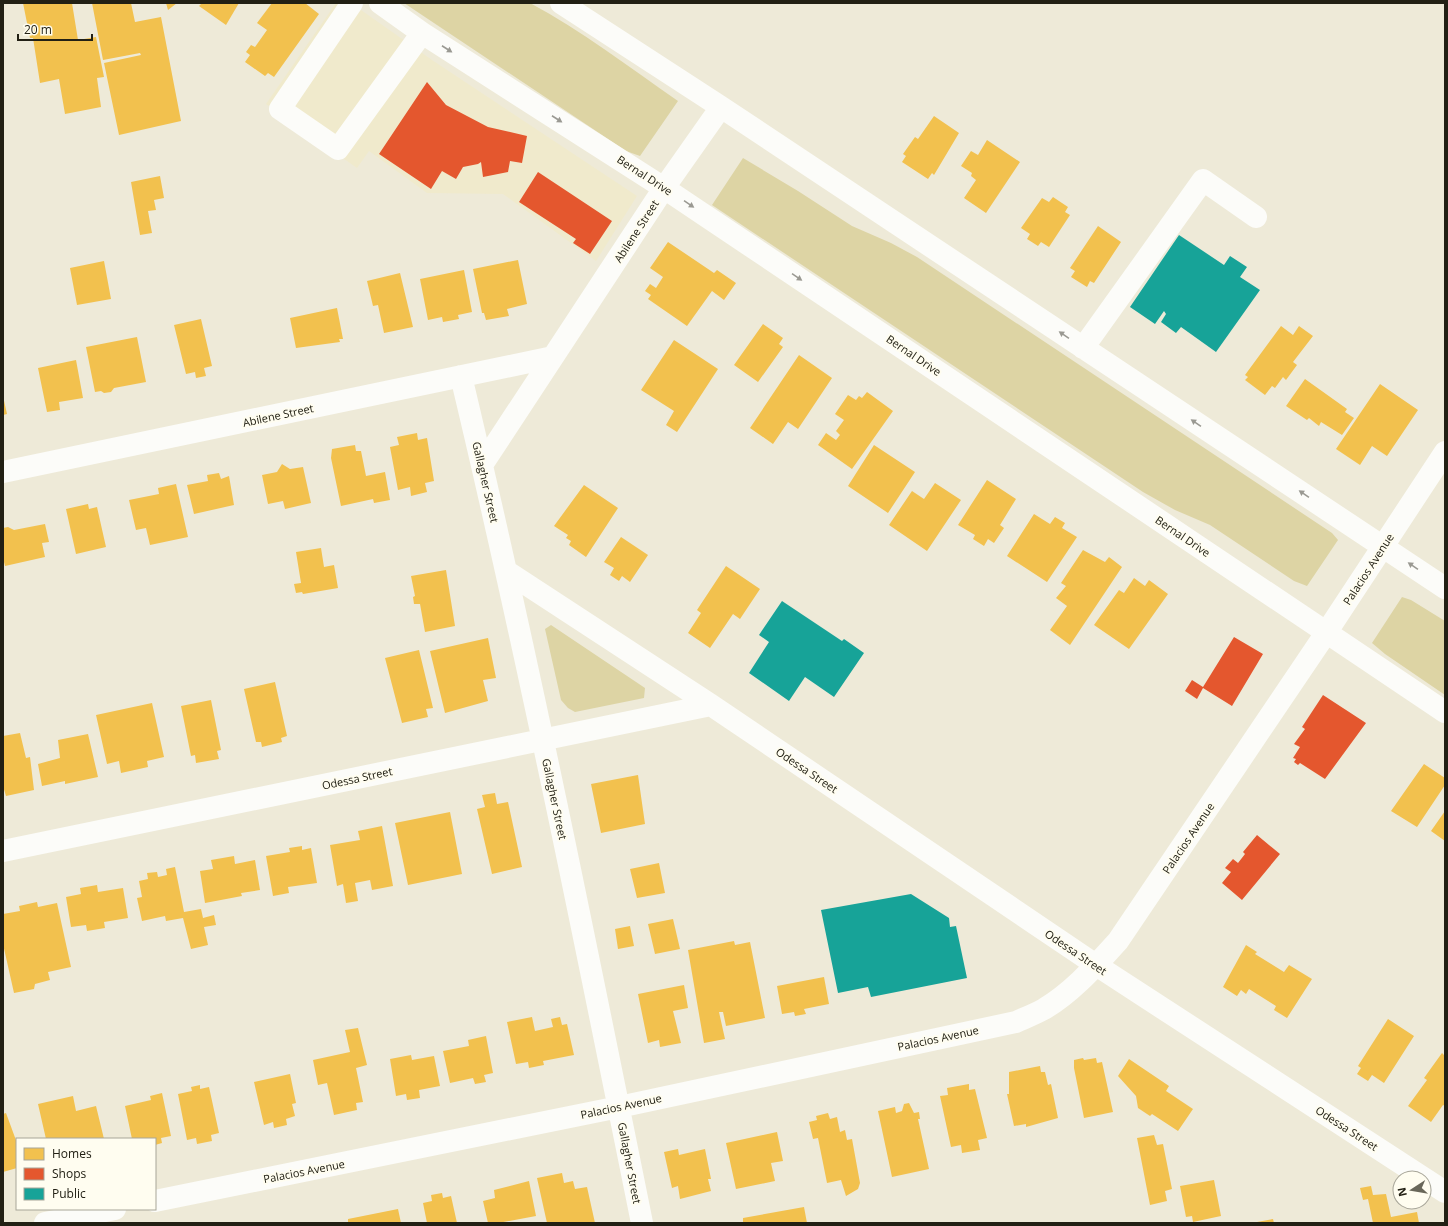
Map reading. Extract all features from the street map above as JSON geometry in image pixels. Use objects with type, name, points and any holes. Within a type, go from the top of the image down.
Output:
[{"type":"street","points":[[352,3],[280,109],[338,149],[422,33]]},
{"type":"street","name":"Bernal Drive","points":[[380,3],[422,33],[664,188],[1445,712]]},
{"type":"street","points":[[566,5],[1445,588]]},
{"type":"street","name":"Abilene Street","points":[[482,465],[664,188],[721,107]]},
{"type":"street","points":[[1083,348],[1203,180],[1256,217]]},
{"type":"street","name":"Abilene Street","points":[[3,472],[553,357]]},
{"type":"street","name":"Gallagher Street","points":[[461,376],[543,740],[642,1223]]},
{"type":"street","name":"Palacios Avenue","points":[[156,1201],[619,1107],[1016,1022],[1044,1009],[1066,993],[1096,965],[1118,941],[1326,633],[1445,452]]},
{"type":"street","name":"Odessa Street","points":[[506,571],[710,705],[1096,965],[1445,1192]]},
{"type":"street","name":"Odessa Street","points":[[3,851],[710,705]]},
{"type":"street","points":[[45,1223],[110,1210]]},
{"type":"shaded area","points":[[336,3],[351,3],[432,60],[637,196],[596,261],[503,194],[427,193],[369,151],[357,168],[266,104]]},
{"type":"shaded area","points":[[404,3],[530,3],[587,37],[678,101],[640,156],[626,151]]},
{"type":"shaded area","points":[[743,158],[852,226],[891,243],[917,257],[1332,533],[1338,540],[1307,586],[1294,581],[1210,525],[1175,510],[1143,492],[712,205]]},
{"type":"shaded area","points":[[1402,597],[1411,600],[1445,621],[1445,695],[1385,654],[1372,643]]},
{"type":"shaded area","points":[[551,625],[645,688],[644,698],[575,712],[568,708],[561,700],[545,629]]},
{"type":"building: Homes","points":[[23,3],[72,3],[78,40],[96,37],[104,77],[97,78],[101,107],[65,114],[59,79],[40,83],[33,38],[30,38]]},
{"type":"building: Homes","points":[[92,3],[131,3],[135,22],[161,17],[181,121],[119,135],[104,63],[141,55],[140,53],[103,60]]},
{"type":"building: Homes","points":[[166,3],[177,3],[168,10]]},
{"type":"building: Homes","points":[[202,3],[239,3],[226,25],[199,6]]},
{"type":"building: Homes","points":[[272,3],[305,3],[319,14],[274,77],[268,73],[265,76],[245,62],[250,55],[246,52],[251,45],[255,47],[267,30],[257,23]]},
{"type":"building: Homes","points":[[934,116],[959,133],[934,175],[932,173],[928,179],[902,162],[906,156],[903,154],[915,137],[918,139]]},
{"type":"building: Homes","points":[[987,140],[1020,162],[986,213],[964,198],[976,180],[971,176],[972,173],[961,166],[971,151],[978,155]]},
{"type":"building: Homes","points":[[160,176],[164,198],[154,200],[156,210],[148,211],[152,233],[140,235],[131,182]]},
{"type":"building: Homes","points":[[1053,197],[1068,207],[1065,212],[1070,215],[1049,247],[1041,242],[1038,246],[1027,239],[1030,234],[1021,228],[1042,198],[1049,202]]},
{"type":"building: Homes","points":[[1098,226],[1121,242],[1094,283],[1090,281],[1087,287],[1071,277],[1075,271],[1070,268]]},
{"type":"building: Homes","points":[[668,242],[714,273],[717,270],[736,283],[724,300],[712,291],[687,326],[648,299],[651,295],[645,291],[650,284],[656,288],[663,277],[650,268]]},
{"type":"building: Homes","points":[[518,260],[527,304],[507,309],[509,316],[486,320],[484,313],[482,313],[473,269]]},
{"type":"building: Homes","points":[[104,261],[111,299],[77,305],[70,268]]},
{"type":"building: Homes","points":[[464,270],[472,312],[458,315],[459,319],[443,322],[442,317],[428,320],[420,279]]},
{"type":"building: Homes","points":[[400,273],[413,327],[384,333],[378,305],[373,306],[367,281]]},
{"type":"building: Homes","points":[[337,308],[343,339],[339,339],[340,342],[296,348],[290,318]]},
{"type":"building: Homes","points":[[201,319],[212,366],[204,368],[206,376],[196,378],[195,372],[186,374],[174,325]]},
{"type":"building: Homes","points":[[763,324],[783,338],[779,344],[783,347],[758,382],[734,365]]},
{"type":"building: Homes","points":[[1281,326],[1293,335],[1299,326],[1313,336],[1293,362],[1297,365],[1286,380],[1283,377],[1275,388],[1272,386],[1265,395],[1245,380],[1248,377],[1245,375]]},
{"type":"building: Homes","points":[[137,337],[146,382],[114,388],[111,392],[95,392],[86,347]]},
{"type":"building: Homes","points":[[674,340],[718,369],[677,432],[666,425],[674,411],[641,390]]},
{"type":"building: Homes","points":[[799,355],[832,378],[798,429],[788,422],[773,444],[750,428]]},
{"type":"building: Homes","points":[[76,360],[83,398],[59,402],[60,410],[47,412],[38,368]]},
{"type":"building: Homes","points":[[1305,379],[1347,409],[1345,412],[1354,418],[1342,435],[1321,422],[1319,426],[1309,418],[1307,420],[1286,406]]},
{"type":"building: Homes","points":[[1380,384],[1418,410],[1387,456],[1372,446],[1360,465],[1336,449]]},
{"type":"building: Homes","points":[[867,392],[893,411],[852,469],[818,445],[826,433],[836,440],[840,435],[836,431],[844,420],[835,414],[848,395],[856,400],[859,396],[862,398]]},
{"type":"building: Homes","points":[[3,396],[7,414],[3,415]]},
{"type":"building: Homes","points":[[417,433],[418,440],[427,438],[434,481],[425,483],[427,492],[411,496],[410,487],[398,490],[390,447],[399,445],[397,437]]},
{"type":"building: Homes","points":[[355,445],[356,451],[361,451],[366,476],[385,472],[390,500],[374,503],[373,499],[341,506],[331,458],[332,449]]},
{"type":"building: Homes","points":[[874,445],[915,472],[888,513],[848,486]]},
{"type":"building: Homes","points":[[282,464],[290,469],[303,467],[311,503],[285,509],[283,501],[268,504],[262,475],[277,472]]},
{"type":"building: Homes","points":[[219,473],[221,479],[229,476],[234,505],[194,514],[187,485],[208,481],[207,475]]},
{"type":"building: Homes","points":[[987,480],[1016,499],[1000,525],[1004,528],[994,543],[988,539],[984,546],[973,539],[975,535],[958,525]]},
{"type":"building: Homes","points":[[935,483],[961,500],[927,551],[889,525],[912,491],[924,499]]},
{"type":"building: Homes","points":[[176,484],[188,537],[150,545],[146,528],[136,530],[129,500],[159,494],[158,488]]},
{"type":"building: Homes","points":[[584,485],[618,508],[586,557],[569,545],[571,541],[566,538],[568,535],[554,526]]},
{"type":"building: Homes","points":[[88,504],[89,509],[97,507],[106,547],[76,554],[66,509]]},
{"type":"building: Homes","points":[[1034,514],[1050,524],[1055,517],[1065,523],[1062,528],[1077,537],[1047,582],[1007,556]]},
{"type":"building: Homes","points":[[45,524],[49,542],[42,543],[45,557],[5,566],[3,558],[3,528],[8,527],[14,530]]},
{"type":"building: Homes","points":[[621,537],[648,555],[630,582],[622,576],[619,581],[610,575],[614,568],[604,562]]},
{"type":"building: Homes","points":[[321,548],[324,567],[334,565],[338,588],[303,594],[302,592],[296,593],[294,584],[301,583],[296,552]]},
{"type":"building: Homes","points":[[1083,550],[1105,562],[1109,557],[1122,567],[1070,645],[1050,630],[1067,606],[1056,598],[1066,586],[1061,583]]},
{"type":"building: Homes","points":[[726,566],[760,589],[740,619],[733,614],[710,648],[688,633],[701,613],[697,610]]},
{"type":"building: Homes","points":[[446,570],[455,626],[425,632],[420,604],[414,604],[413,597],[415,596],[411,576]]},
{"type":"building: Homes","points":[[1134,578],[1145,586],[1149,580],[1168,594],[1129,649],[1094,625],[1119,590],[1124,593]]},
{"type":"building: Homes","points":[[488,638],[496,678],[483,680],[488,701],[445,713],[430,651]]},
{"type":"building: Homes","points":[[419,650],[433,708],[426,709],[428,717],[402,723],[385,658]]},
{"type":"building: Homes","points":[[275,682],[287,736],[281,738],[282,742],[262,747],[261,742],[256,742],[244,689]]},
{"type":"building: Homes","points":[[211,700],[221,750],[217,751],[219,759],[196,763],[195,755],[191,756],[181,706]]},
{"type":"building: Homes","points":[[152,703],[164,757],[147,761],[148,767],[121,773],[119,761],[107,764],[96,715]]},
{"type":"building: Homes","points":[[20,733],[26,758],[30,757],[34,790],[6,796],[3,786],[3,736]]},
{"type":"building: Homes","points":[[88,734],[98,777],[65,784],[65,781],[42,786],[38,764],[60,758],[58,740]]},
{"type":"building: Homes","points":[[1424,764],[1445,778],[1445,785],[1417,827],[1391,811]]},
{"type":"building: Homes","points":[[638,775],[645,824],[601,833],[591,784]]},
{"type":"building: Homes","points":[[495,793],[497,804],[508,802],[522,867],[492,874],[477,809],[485,807],[482,795]]},
{"type":"building: Homes","points":[[1445,811],[1445,841],[1431,831]]},
{"type":"building: Homes","points":[[450,812],[462,874],[408,885],[395,823]]},
{"type":"building: Homes","points":[[382,826],[393,886],[372,890],[370,880],[355,883],[358,901],[346,903],[343,884],[337,886],[330,845],[360,840],[358,831]]},
{"type":"building: Homes","points":[[302,846],[302,850],[311,848],[317,883],[288,887],[289,893],[273,896],[266,856],[290,852],[289,848]]},
{"type":"building: Homes","points":[[234,856],[235,864],[255,860],[260,890],[241,893],[242,896],[205,903],[200,871],[213,869],[211,860]]},
{"type":"building: Homes","points":[[659,863],[665,893],[637,898],[630,869]]},
{"type":"building: Homes","points":[[175,867],[184,912],[201,909],[203,918],[214,915],[216,925],[204,927],[208,945],[191,949],[183,918],[166,921],[165,916],[142,921],[137,898],[142,897],[139,881],[148,879],[147,873],[157,872],[158,877],[167,875],[166,869]]},
{"type":"building: Homes","points":[[97,885],[98,892],[123,888],[128,918],[104,922],[105,928],[87,931],[86,925],[71,927],[66,897],[81,894],[80,888]]},
{"type":"building: Homes","points":[[37,902],[38,907],[57,903],[71,967],[48,972],[50,980],[35,984],[34,989],[14,993],[3,944],[3,914],[20,911],[19,906]]},
{"type":"building: Homes","points":[[673,919],[680,949],[655,954],[648,924]]},
{"type":"building: Homes","points":[[630,926],[634,946],[618,949],[615,929]]},
{"type":"building: Homes","points":[[734,941],[735,945],[750,942],[765,1018],[726,1026],[723,1012],[719,1012],[725,1039],[704,1043],[688,950]]},
{"type":"building: Homes","points":[[1246,945],[1257,952],[1255,954],[1284,972],[1289,965],[1312,979],[1287,1018],[1274,1010],[1276,1006],[1249,989],[1246,994],[1241,990],[1237,996],[1223,987]]},
{"type":"building: Homes","points":[[824,977],[829,1004],[804,1009],[806,1014],[795,1016],[794,1012],[782,1014],[777,986]]},
{"type":"building: Homes","points":[[684,985],[688,1008],[673,1011],[681,1043],[660,1047],[659,1040],[648,1043],[638,994]]},
{"type":"building: Homes","points":[[532,1017],[535,1031],[553,1027],[551,1019],[560,1017],[562,1025],[567,1024],[574,1055],[543,1061],[544,1065],[529,1068],[528,1062],[516,1064],[507,1022]]},
{"type":"building: Homes","points":[[1388,1019],[1414,1036],[1384,1083],[1372,1075],[1368,1081],[1357,1074],[1361,1068],[1358,1066]]},
{"type":"building: Homes","points":[[358,1028],[367,1065],[356,1068],[363,1102],[356,1103],[357,1110],[334,1115],[327,1083],[318,1085],[313,1060],[350,1052],[345,1030]]},
{"type":"building: Homes","points":[[486,1036],[493,1073],[484,1075],[486,1082],[475,1084],[473,1078],[450,1083],[443,1051],[469,1046],[468,1040]]},
{"type":"building: Homes","points":[[1442,1053],[1445,1056],[1445,1106],[1443,1105],[1431,1122],[1408,1106],[1427,1080],[1424,1078]]},
{"type":"building: Homes","points":[[411,1055],[412,1060],[434,1056],[440,1086],[419,1090],[420,1098],[407,1100],[406,1094],[396,1096],[390,1059]]},
{"type":"building: Homes","points":[[1083,1058],[1084,1060],[1096,1058],[1097,1063],[1102,1062],[1113,1112],[1084,1118],[1074,1068],[1074,1060]]},
{"type":"building: Homes","points":[[1129,1059],[1169,1086],[1166,1091],[1193,1109],[1178,1131],[1152,1114],[1150,1116],[1138,1108],[1136,1096],[1118,1076]]},
{"type":"building: Homes","points":[[1040,1066],[1041,1072],[1045,1072],[1048,1085],[1051,1084],[1058,1118],[1026,1127],[1026,1124],[1014,1126],[1007,1094],[1009,1094],[1009,1072]]},
{"type":"building: Homes","points":[[290,1074],[296,1103],[292,1104],[295,1116],[286,1119],[287,1125],[274,1128],[273,1122],[264,1125],[254,1082]]},
{"type":"building: Homes","points":[[969,1084],[969,1090],[975,1089],[987,1138],[978,1140],[980,1150],[962,1153],[961,1145],[951,1147],[940,1096],[948,1095],[947,1088]]},
{"type":"building: Homes","points":[[200,1085],[200,1089],[209,1087],[219,1133],[211,1135],[212,1141],[197,1144],[196,1138],[187,1140],[178,1094],[192,1091],[191,1087]]},
{"type":"building: Homes","points":[[162,1093],[171,1136],[161,1138],[162,1143],[156,1145],[156,1138],[132,1138],[125,1106],[151,1100],[150,1096]]},
{"type":"building: Homes","points":[[73,1096],[76,1111],[96,1106],[104,1138],[46,1138],[38,1104]]},
{"type":"building: Homes","points":[[909,1103],[914,1113],[919,1112],[920,1119],[918,1119],[929,1169],[892,1177],[878,1111],[895,1107],[896,1113],[902,1111],[904,1104]]},
{"type":"building: Homes","points":[[6,1113],[16,1140],[16,1168],[3,1172],[3,1114]]},
{"type":"building: Homes","points":[[828,1113],[830,1119],[837,1117],[840,1132],[845,1130],[847,1140],[852,1139],[860,1183],[858,1189],[846,1196],[841,1180],[827,1183],[818,1138],[813,1139],[809,1122],[817,1120],[816,1116]]},
{"type":"building: Homes","points":[[777,1132],[783,1161],[771,1163],[775,1181],[736,1189],[726,1143]]},
{"type":"building: Homes","points":[[1154,1135],[1157,1145],[1163,1144],[1172,1189],[1165,1191],[1167,1201],[1150,1205],[1137,1138]]},
{"type":"building: Homes","points":[[678,1149],[679,1155],[705,1149],[711,1179],[708,1179],[711,1191],[680,1199],[678,1186],[672,1188],[664,1152]]},
{"type":"building: Homes","points":[[562,1173],[564,1183],[573,1181],[575,1189],[587,1187],[595,1223],[547,1223],[537,1178]]},
{"type":"building: Homes","points":[[1214,1180],[1221,1216],[1193,1222],[1192,1216],[1186,1217],[1180,1186]]},
{"type":"building: Homes","points":[[529,1181],[536,1216],[498,1223],[488,1223],[483,1201],[495,1198],[494,1190]]},
{"type":"building: Homes","points":[[1371,1186],[1373,1195],[1386,1194],[1391,1217],[1417,1212],[1419,1223],[1373,1223],[1368,1199],[1363,1200],[1360,1188]]},
{"type":"building: Homes","points":[[442,1193],[443,1198],[451,1196],[457,1223],[427,1223],[423,1203],[432,1201],[431,1195]]},
{"type":"building: Homes","points":[[804,1207],[807,1223],[743,1223],[743,1218]]},
{"type":"building: Homes","points":[[398,1209],[401,1223],[348,1223],[348,1219]]},
{"type":"building: Homes","points":[[1273,1219],[1274,1223],[1257,1222]]},
{"type":"building: Shops","points":[[427,82],[446,105],[488,127],[527,136],[522,163],[510,161],[508,172],[483,177],[481,162],[463,167],[456,179],[442,171],[431,189],[379,154]]},
{"type":"building: Shops","points":[[538,172],[612,221],[590,254],[573,243],[576,239],[519,202]]},
{"type":"building: Shops","points":[[1234,637],[1263,654],[1232,706],[1203,688],[1197,699],[1185,691],[1192,680],[1203,687]]},
{"type":"building: Shops","points":[[1323,695],[1366,723],[1325,779],[1300,763],[1298,765],[1294,762],[1296,759],[1293,758],[1300,747],[1294,744],[1305,729],[1302,727]]},
{"type":"building: Shops","points":[[1257,835],[1280,854],[1242,900],[1222,883],[1231,872],[1225,868],[1233,859],[1238,863],[1245,854],[1243,852]]},
{"type":"building: Public","points":[[1179,235],[1224,265],[1230,256],[1247,267],[1240,277],[1260,290],[1216,352],[1181,327],[1176,333],[1161,322],[1166,314],[1164,311],[1155,324],[1130,307]]},
{"type":"building: Public","points":[[782,601],[842,641],[844,639],[864,653],[834,697],[805,677],[789,701],[749,673],[769,642],[759,635]]},
{"type":"building: Public","points":[[911,894],[949,918],[950,927],[956,926],[967,978],[871,997],[868,987],[838,993],[821,910]]}]
